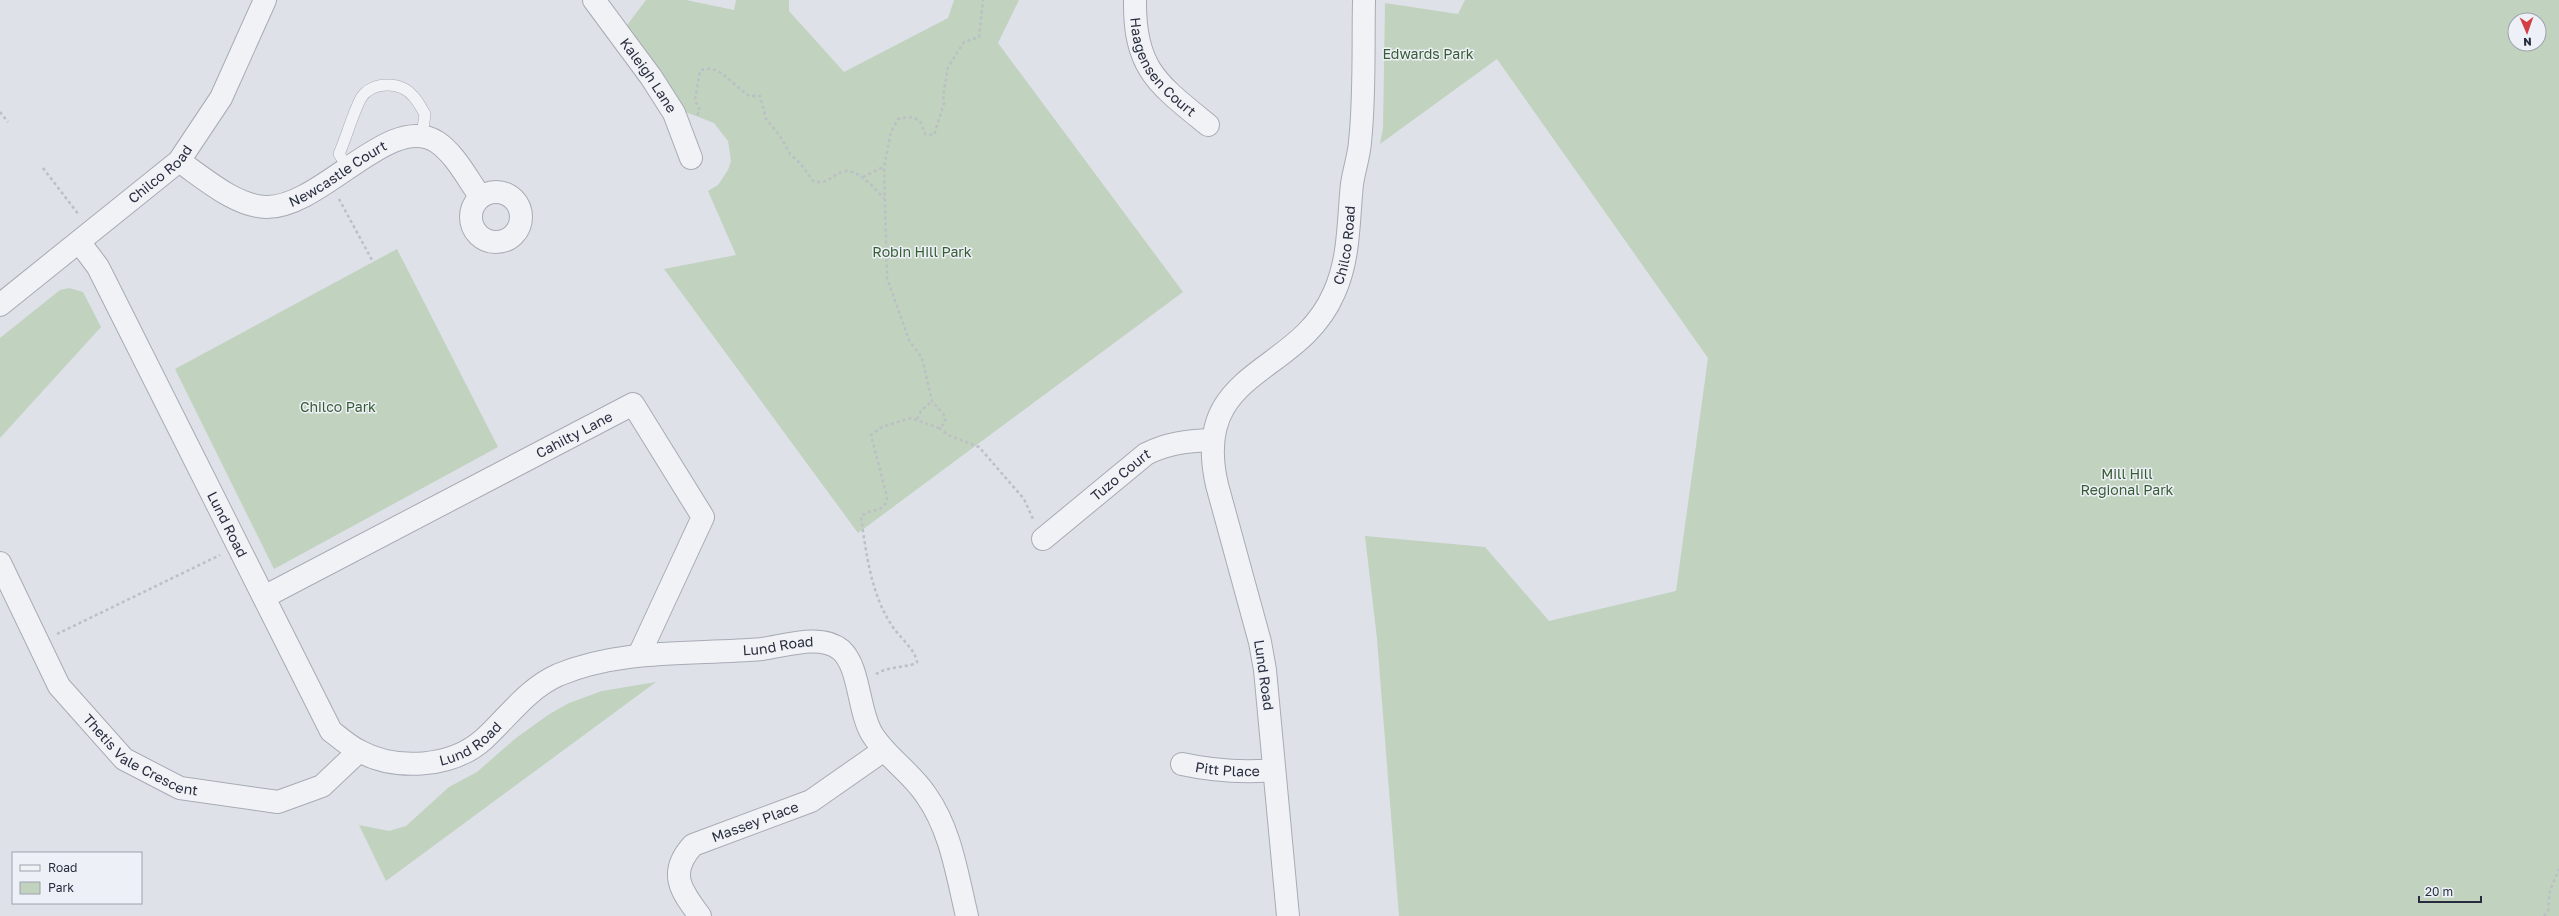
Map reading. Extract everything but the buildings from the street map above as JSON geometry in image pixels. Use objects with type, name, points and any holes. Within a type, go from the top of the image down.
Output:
[{"type":"street","name":"Chilco Road","points":[[0,305],[179,161],[202,130],[221,98],[265,0]]},
{"type":"street","name":"Kaleigh Lane","points":[[594,0],[651,77],[674,113],[691,158]]},
{"type":"street","name":"Haagensen Court","points":[[1135,0],[1135,27],[1143,57],[1162,87],[1208,125]]},
{"type":"street","name":"Chilco Road","points":[[1212,440],[1218,415],[1232,392],[1303,337],[1322,315],[1334,294],[1342,273],[1347,248],[1352,184],[1360,143],[1364,0]]},
{"type":"street","name":"Newcastle Court","points":[[179,161],[243,202],[266,207],[287,205],[331,182],[387,142],[406,135],[422,136],[436,141],[448,151],[480,196]]},
{"type":"street","name":"Lund Road","points":[[86,237],[98,267],[331,731],[358,751],[389,762],[423,764],[456,756],[482,741],[527,694],[558,675],[639,655],[726,652],[813,642],[831,644],[842,651],[849,661],[863,715],[872,733],[884,750],[925,793],[940,817],[967,916]]},
{"type":"street","name":"Cahilty Lane","points":[[264,597],[633,404],[703,517],[639,655]]},
{"type":"street","name":"Tuzo Court","points":[[1043,539],[1077,513],[1146,454],[1164,445],[1185,441],[1212,440]]},
{"type":"street","name":"Lund Road","points":[[1212,440],[1211,461],[1260,642],[1265,670],[1288,916]]},
{"type":"street","name":"Thetis Vale Crescent","points":[[0,562],[59,686],[124,759],[180,788],[278,802],[322,786],[358,751]]},
{"type":"street","name":"Massey Place","points":[[700,916],[690,903],[678,877],[682,857],[693,845],[811,800],[884,750]]},
{"type":"street","name":"Pitt Place","points":[[1182,764],[1215,772],[1244,773],[1274,770]]},
{"type":"lane","points":[[349,169],[340,154],[362,98],[370,90],[381,85],[392,84],[404,88],[413,95],[425,114],[422,136]]},
{"type":"path","points":[[855,680],[871,677],[891,667],[911,666],[917,662],[913,653],[884,614],[868,562],[861,517],[883,508],[887,504],[882,474],[871,435],[895,422],[917,419],[934,429],[939,428],[945,423],[945,416],[932,401],[922,358],[909,340],[896,300],[890,290],[885,248],[884,167],[890,132],[898,119],[912,117],[920,121],[925,134],[934,135],[944,103],[943,96],[948,67],[964,42],[979,37],[983,0]]},
{"type":"path","points":[[695,117],[700,110],[695,100],[700,71],[705,69],[718,71],[750,96],[760,96],[768,124],[814,181],[828,182],[842,172],[854,173],[862,177],[884,198]]},
{"type":"path","points":[[0,112],[8,122]]},
{"type":"path","points":[[862,177],[884,167]]},
{"type":"path","points":[[43,168],[86,237]]},
{"type":"path","points":[[331,182],[373,262]]},
{"type":"path","points":[[917,419],[921,411],[932,401]]},
{"type":"path","points":[[939,428],[948,435],[979,447],[1024,499],[1043,539]]},
{"type":"path","points":[[39,643],[238,546]]},
{"type":"path","points":[[2544,916],[2548,911],[2550,890],[2559,869]]},
{"type":"green space","name":"Robin Hill Park","points":[[646,0],[686,0],[734,10],[736,0],[789,0],[789,11],[844,72],[948,18],[954,0],[1019,0],[998,43],[1183,292],[858,533],[664,269],[736,255],[708,191],[718,185],[728,170],[731,161],[728,141],[714,123],[683,111],[625,28]]},
{"type":"green space","name":"Mill Hill Regional Park","points":[[1465,0],[2559,0],[2559,916],[1399,916],[1377,639],[1365,536],[1485,547],[1549,621],[1676,591],[1708,358],[1497,59],[1380,144],[1383,128],[1385,3],[1458,14]]},
{"type":"green space","name":"Chilco Park","points":[[397,249],[498,447],[274,569],[175,369]]},
{"type":"green space","points":[[69,288],[83,292],[101,327],[0,438],[0,338],[60,290]]},
{"type":"green space","points":[[656,682],[386,881],[359,825],[389,831],[406,826],[449,787],[477,772],[516,738],[548,715],[569,703],[602,691]]},
{"type":"park label","name":"Edwards Park","points":[[1428,54]]}]
